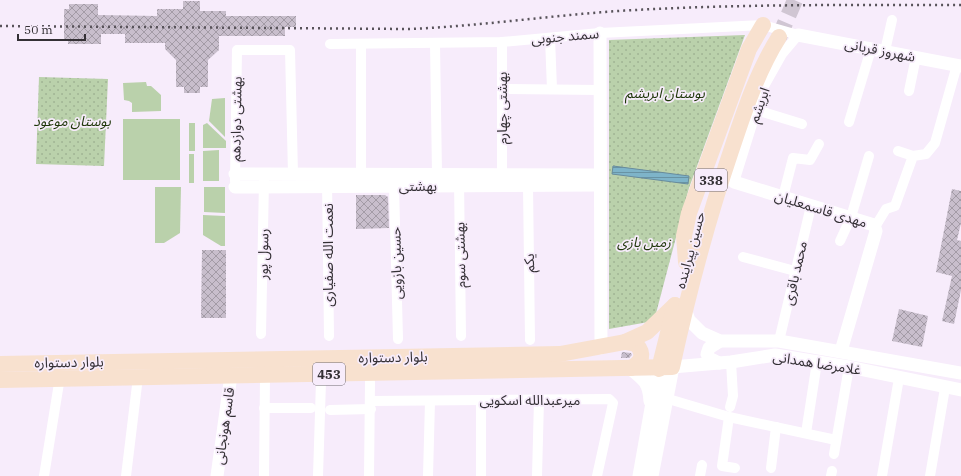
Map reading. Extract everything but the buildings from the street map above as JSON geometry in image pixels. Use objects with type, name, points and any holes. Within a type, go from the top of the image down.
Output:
[{"type":"main road","name":"حسین پیراینده","points":[[680,307],[686,262],[684,236],[689,212],[749,49],[771,32]]},
{"type":"main road","name":"حسین پیراینده","points":[[640,476],[652,408],[666,368],[680,307],[735,137],[765,59],[771,32]]},
{"type":"main road","name":"بلوار دستواره","points":[[0,364],[560,354],[601,348],[625,342],[647,332],[680,307]]},
{"type":"main road","points":[[625,342],[673,333]]},
{"type":"main road","points":[[625,342],[636,344],[641,349],[642,357],[639,363],[631,368],[644,378],[650,390],[652,408]]},
{"type":"main road","name":"حسین پیراینده","points":[[651,476],[665,398],[666,368]]},
{"type":"main road","name":"بلوار دستواره","points":[[0,380],[60,377],[231,376],[666,368]]},
{"type":"street","points":[[885,52],[892,20]]},
{"type":"street","name":"سمند جنوبی","points":[[330,44],[502,42],[600,33],[771,32],[798,35]]},
{"type":"street","points":[[600,33],[601,348]]},
{"type":"street","name":"شهروز قربانی","points":[[798,35],[959,66]]},
{"type":"street","name":"ابریشم","points":[[734,182],[764,86],[782,54],[798,35]]},
{"type":"street","points":[[550,38],[552,89]]},
{"type":"street","name":"بهشتی چهارم","points":[[502,42],[502,174]]},
{"type":"street","points":[[435,43],[437,174]]},
{"type":"street","points":[[361,44],[361,174]]},
{"type":"street","points":[[849,122],[871,49]]},
{"type":"street","name":"بهشتی دوازدهم","points":[[235,180],[236,50],[290,50],[293,174]]},
{"type":"street","points":[[908,91],[916,58]]},
{"type":"street","points":[[898,151],[913,156],[926,154],[934,143],[959,66]]},
{"type":"street","points":[[503,89],[600,90]]},
{"type":"street","points":[[756,110],[802,124]]},
{"type":"street","points":[[783,197],[793,158],[797,157],[810,160],[819,144]]},
{"type":"street","points":[[840,242],[851,217],[869,156]]},
{"type":"street","points":[[875,227],[886,209],[895,206],[913,156]]},
{"type":"street","points":[[264,180],[293,174],[327,180],[361,174],[437,174],[459,180],[502,174],[600,180]]},
{"type":"street","name":"بهشتی","points":[[235,180],[327,180],[394,186],[459,180],[528,185],[600,180]]},
{"type":"street","name":"رسول پور","points":[[261,334],[264,180]]},
{"type":"street","name":"نعمت الله صفیاری","points":[[327,180],[329,336]]},
{"type":"street","name":"بهشتی سوم","points":[[459,180],[461,336]]},
{"type":"street","name":"مهدی قاسمعلیان","points":[[734,182],[851,217],[872,224],[875,227],[841,351]]},
{"type":"street","name":"یکم","points":[[528,185],[530,340]]},
{"type":"street","name":"حسین بازویی","points":[[394,186],[398,339]]},
{"type":"street","name":"محمد باقری","points":[[779,341],[811,206]]},
{"type":"street","points":[[743,257],[795,271]]},
{"type":"street","name":"غلامرضا همدانی","points":[[680,307],[702,333],[720,341],[779,341],[961,373]]},
{"type":"street","points":[[720,341],[708,348],[707,354],[709,358],[725,362],[733,396],[722,466],[735,468]]},
{"type":"street","name":"غلامرضا همدانی","points":[[666,368],[775,355],[849,367],[945,388],[961,390]]},
{"type":"street","points":[[806,433],[817,362]]},
{"type":"street","points":[[882,476],[902,362]]},
{"type":"street","points":[[834,454],[849,367]]},
{"type":"street","points":[[264,476],[265,375]]},
{"type":"street","name":"قاسم هونجانی","points":[[217,476],[231,376]]},
{"type":"street","points":[[44,476],[60,377]]},
{"type":"street","points":[[126,476],[138,377]]},
{"type":"street","points":[[318,476],[321,381]]},
{"type":"street","points":[[369,476],[371,405],[370,382]]},
{"type":"street","points":[[930,476],[945,388]]},
{"type":"street","points":[[665,398],[730,412],[776,427],[836,440]]},
{"type":"street","points":[[481,400],[481,476]]},
{"type":"street","points":[[537,476],[539,400]]},
{"type":"street","name":"میرعبدالله اسکویی","points":[[330,410],[371,405],[430,401],[612,400],[613,403],[597,476]]},
{"type":"street","points":[[428,476],[430,401]]},
{"type":"street","points":[[264,408],[311,408]]},
{"type":"street","points":[[771,468],[776,427]]},
{"type":"street","points":[[700,476],[702,465]]},
{"type":"green space","name":"بوستان ابریشم","points":[[745,35],[689,188],[654,321],[609,329],[609,40]]},
{"type":"green space","name":"بوستان موعود","points":[[39,77],[108,79],[104,166],[36,164]]},
{"type":"green space","points":[[146,82],[147,86],[151,86],[161,95],[161,111],[132,112],[132,103],[124,100],[123,83]]},
{"type":"green space","points":[[225,98],[225,137],[209,121],[212,99]]},
{"type":"green space","points":[[123,119],[180,119],[180,180],[123,180]]},
{"type":"green space","points":[[189,123],[195,123],[195,151],[189,151]]},
{"type":"green space","points":[[207,123],[226,141],[226,148],[203,148],[203,125]]},
{"type":"green space","points":[[219,150],[219,181],[203,181],[203,151]]},
{"type":"green space","points":[[189,154],[194,154],[194,183],[189,183]]},
{"type":"green space","points":[[155,187],[181,187],[180,233],[164,243],[155,243]]},
{"type":"green space","points":[[204,187],[225,187],[225,213],[204,212]]},
{"type":"green space","points":[[203,215],[225,216],[225,246],[221,246],[203,235]]},
{"type":"water","points":[[613,166],[689,176],[688,184],[612,174]]},
{"type":"tunnel","points":[[779,37],[795,0]]},
{"type":"railway","points":[[0,26],[409,29],[578,14],[676,8],[798,5],[961,5]]},
{"type":"park label","name":"زمین بازی","points":[[644,242]]}]
